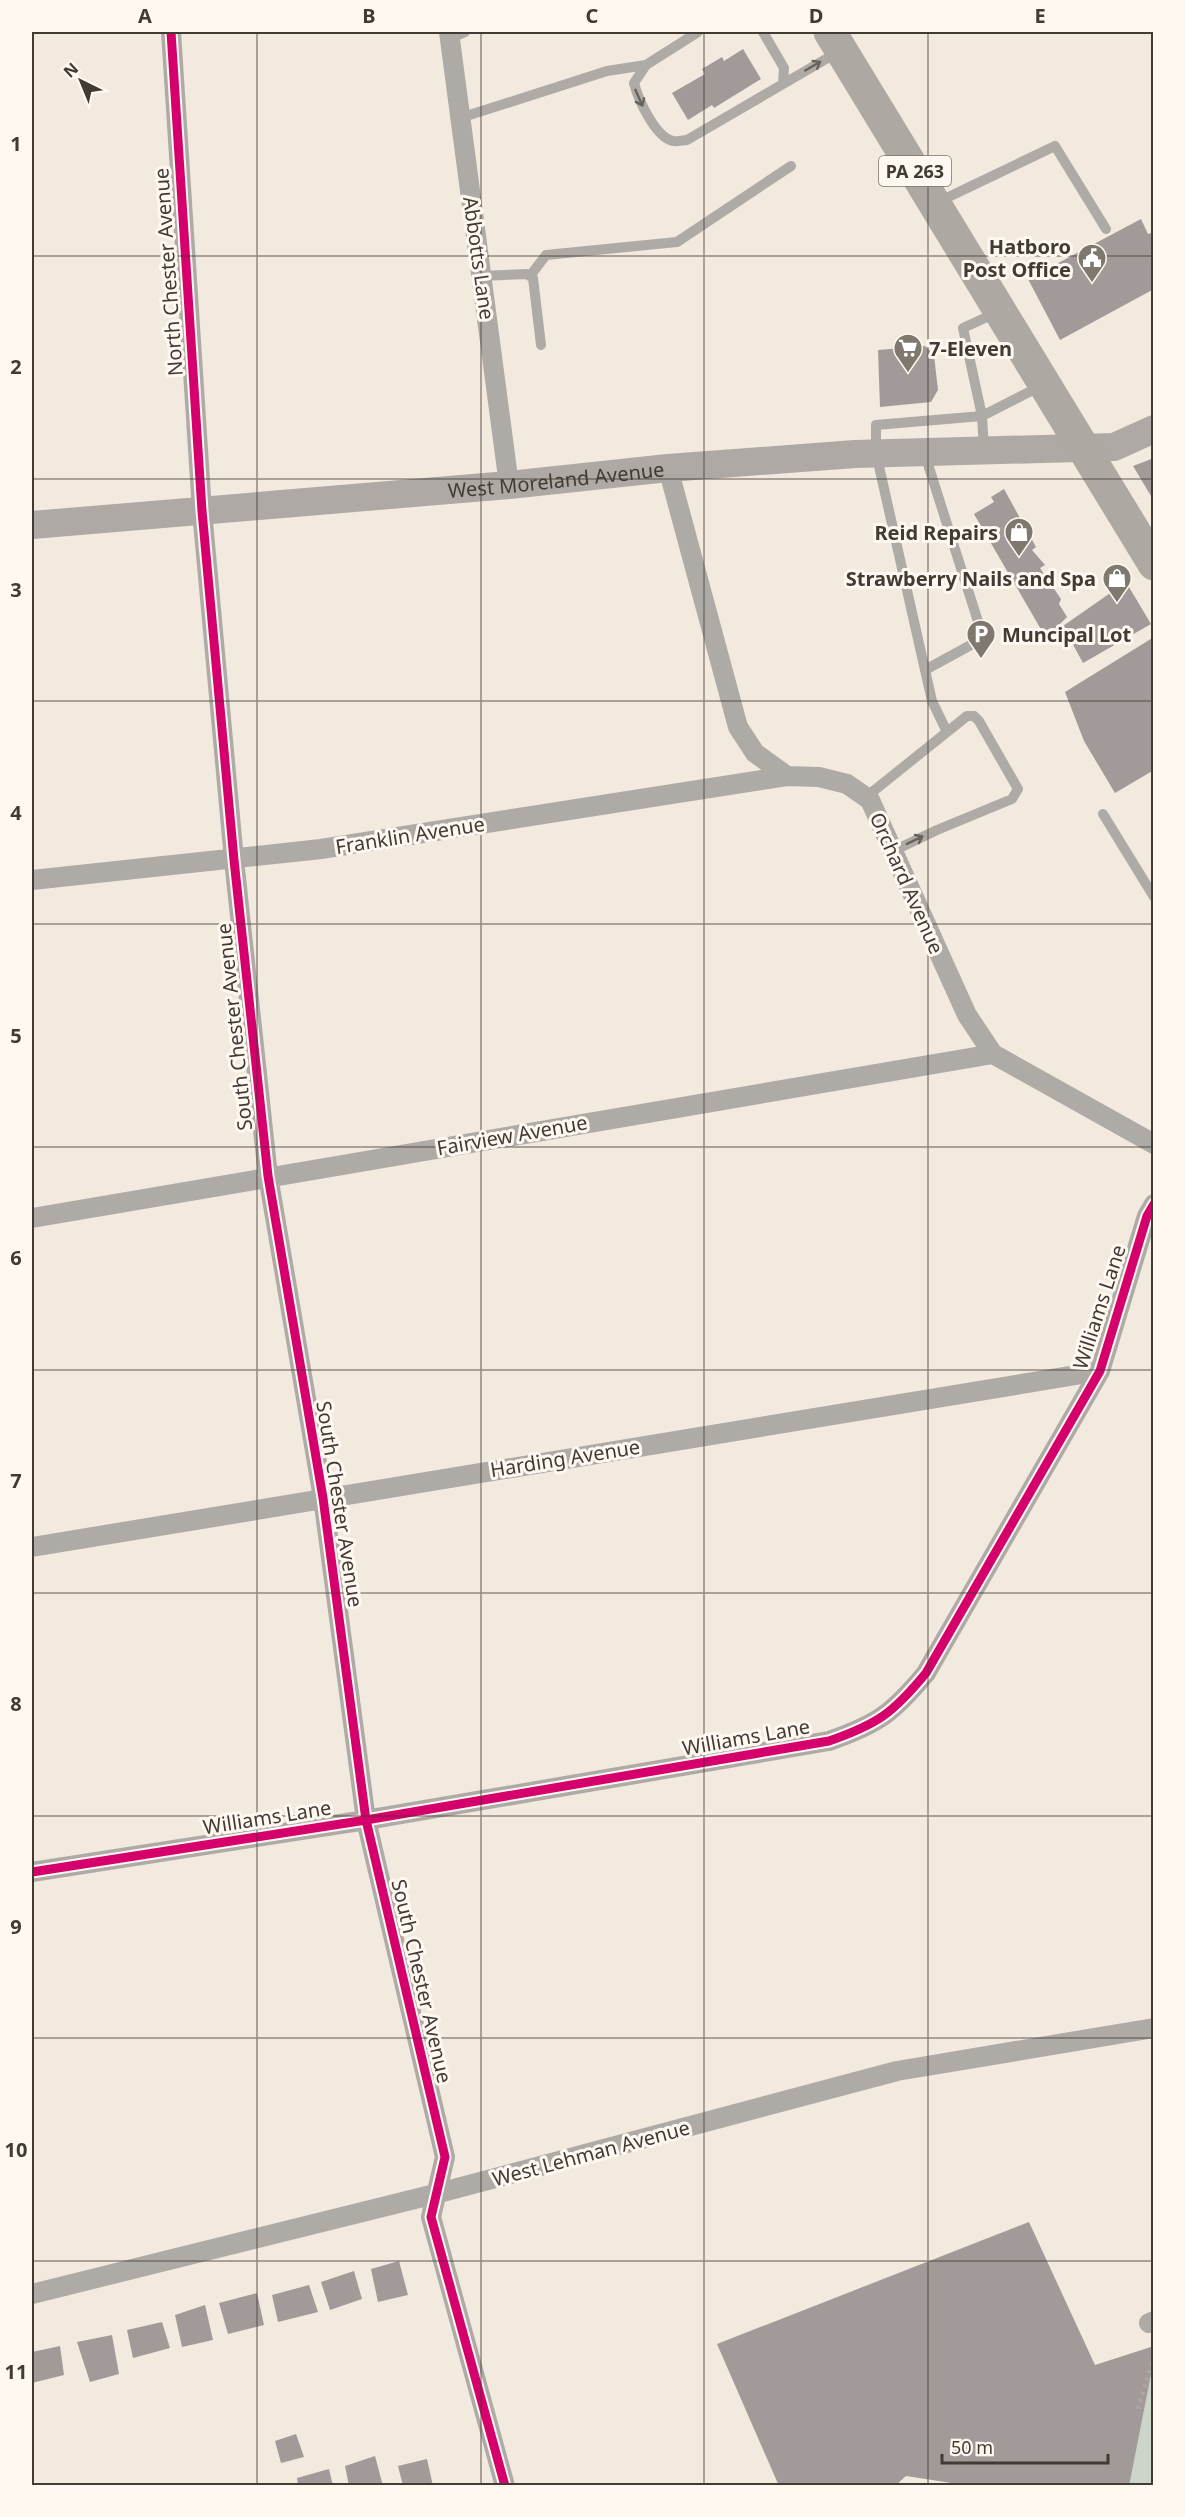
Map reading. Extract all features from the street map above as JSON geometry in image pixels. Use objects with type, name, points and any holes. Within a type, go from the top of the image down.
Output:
[{"type":"highway","name":"PA 263","points":[[836,41],[998,312],[1154,564]]},
{"type":"street","name":"North Chester Avenue","points":[[171,32],[202,511]]},
{"type":"street","name":"Abbotts Lane","points":[[455,34],[460,118],[509,486]]},
{"type":"street","name":"West Moreland Avenue","points":[[32,525],[509,486],[668,468],[876,453],[1114,447],[1154,429]]},
{"type":"street","points":[[668,468],[738,727],[755,753],[787,776]]},
{"type":"street","name":"South Chester Avenue","points":[[202,511],[234,860],[268,1176],[323,1498],[366,1820],[445,2157],[431,2217],[505,2486]]},
{"type":"street","name":"Orchard Avenue","points":[[787,776],[819,777],[847,784],[870,800],[967,1015],[993,1054],[1154,1144]]},
{"type":"street","name":"Franklin Avenue","points":[[32,880],[234,860],[787,776]]},
{"type":"street","name":"Fairview Avenue","points":[[32,1218],[993,1054]]},
{"type":"street","name":"Williams Lane","points":[[32,1872],[366,1820],[830,1741],[868,1727],[890,1713],[926,1673],[1100,1371],[1147,1216],[1154,1204]]},
{"type":"street","name":"Harding Avenue","points":[[32,1547],[1100,1371]]},
{"type":"street","name":"West Lehman Avenue","points":[[32,2294],[435,2194],[897,2071],[1009,2050],[1154,2028]]},
{"type":"lane","points":[[460,118],[607,71],[646,65],[698,32]]},
{"type":"lane","points":[[763,32],[784,68],[783,84]]},
{"type":"lane","points":[[646,65],[634,83],[638,98],[661,134],[673,141],[687,140],[783,84],[836,41]]},
{"type":"lane","points":[[934,204],[1055,146],[1106,230]]},
{"type":"lane","points":[[530,276],[546,255],[677,242],[791,166]]},
{"type":"lane","points":[[481,276],[527,274],[533,278],[541,345]]},
{"type":"lane","points":[[985,450],[982,416],[963,328],[998,312]]},
{"type":"lane","points":[[947,732],[932,701],[876,453],[876,425],[982,416],[1043,385]]},
{"type":"lane","points":[[924,452],[982,634],[980,640],[925,670]]},
{"type":"lane","points":[[866,797],[967,716],[974,716],[980,721],[1018,789],[1012,799],[893,851]]},
{"type":"lane","points":[[1103,814],[1154,897]]},
{"type":"path","points":[[1138,2409],[1154,2355]]},
{"type":"shaded area","points":[[1153,2356],[1153,2485],[1125,2486]]},
{"type":"building","points":[[743,49],[761,79],[714,108],[712,105],[688,120],[672,93],[705,74],[702,69],[722,57],[724,61]]},
{"type":"building","name":"Hatboro Post Office","points":[[1141,219],[1148,234],[1154,232],[1154,289],[1060,340],[1028,279]]},
{"type":"building","name":"7-Eleven","points":[[925,346],[934,355],[938,390],[931,402],[880,407],[878,350]]},
{"type":"building","points":[[1154,458],[1154,501],[1133,466]]},
{"type":"building","name":"Reid Repairs","points":[[1004,489],[1036,547],[1032,550],[1045,565],[1040,568],[1061,599],[1059,604],[1067,617],[1046,638],[974,514],[994,502],[991,497]]},
{"type":"building","name":"Strawberry Nails and Spa","points":[[1126,582],[1151,624],[1083,663],[1063,626]]},
{"type":"building","points":[[1154,637],[1154,770],[1115,793],[1084,741],[1065,692]]},
{"type":"building","points":[[1029,2222],[1095,2365],[1154,2346],[1154,2359],[1129,2486],[971,2486],[906,2476],[895,2486],[779,2486],[717,2344]]},
{"type":"building","points":[[399,2261],[408,2295],[378,2302],[371,2269]]},
{"type":"building","points":[[354,2271],[362,2299],[330,2310],[321,2282]]},
{"type":"building","points":[[309,2285],[318,2312],[278,2322],[272,2295]]},
{"type":"building","points":[[257,2293],[264,2325],[228,2334],[219,2303]]},
{"type":"building","points":[[205,2305],[213,2340],[182,2347],[175,2315]]},
{"type":"building","points":[[162,2322],[170,2348],[133,2358],[127,2330]]},
{"type":"building","points":[[112,2335],[119,2374],[90,2382],[77,2342]]},
{"type":"building","points":[[60,2346],[64,2375],[32,2383],[32,2352]]},
{"type":"building","points":[[296,2434],[304,2457],[281,2463],[275,2441]]},
{"type":"building","points":[[375,2456],[383,2486],[349,2486],[345,2466]]},
{"type":"building","points":[[427,2459],[433,2486],[403,2486],[398,2466]]},
{"type":"building","points":[[329,2469],[333,2486],[298,2486],[297,2478]]},
{"type":"cycle path","points":[[171,32],[202,511],[234,860],[268,1176],[323,1498],[366,1820],[445,2157],[431,2217],[505,2486]]},
{"type":"cycle path","points":[[32,1872],[366,1820],[829,1741],[873,1723],[894,1708],[926,1673],[1100,1371],[1147,1216],[1154,1204]]},
{"type":"place","name":"Hatboro Post Office","points":[[1092,284]]},
{"type":"place","name":"7-Eleven","points":[[908,374]]},
{"type":"place","name":"Reid Repairs","points":[[1019,558]]},
{"type":"place","name":"Strawberry Nails and Spa","points":[[1117,604]]},
{"type":"place","name":"Muncipal Lot","points":[[981,660]]}]
